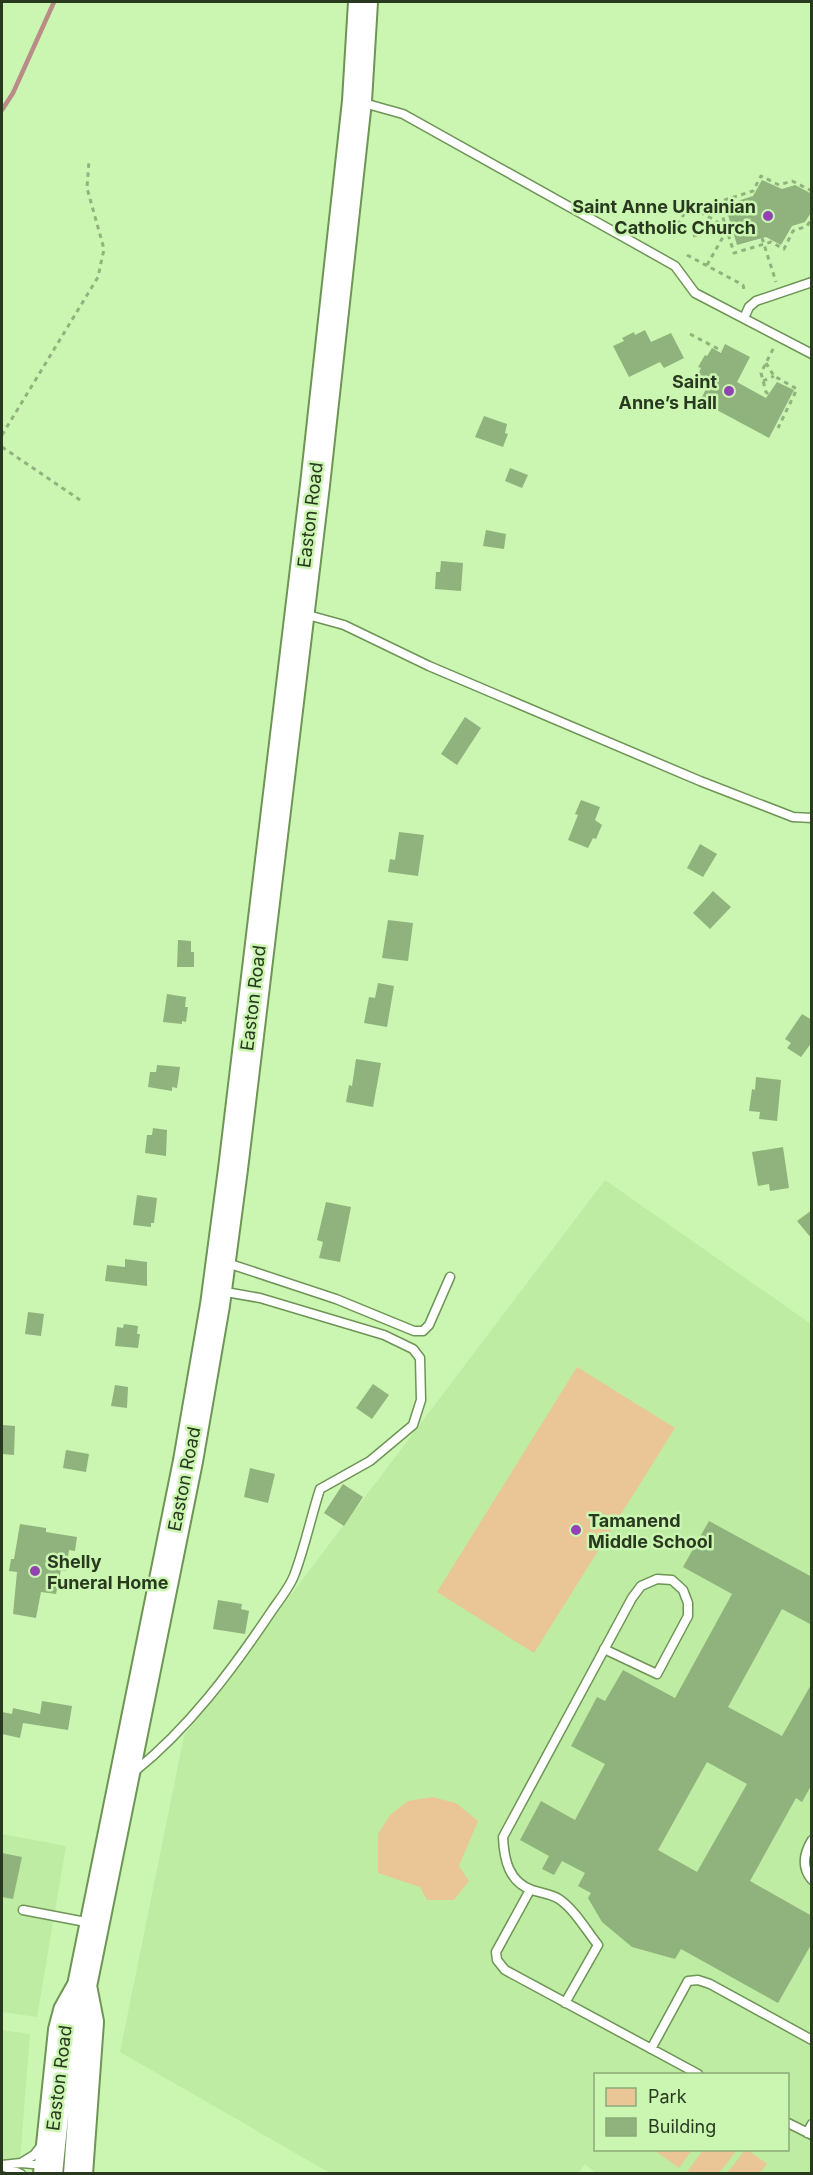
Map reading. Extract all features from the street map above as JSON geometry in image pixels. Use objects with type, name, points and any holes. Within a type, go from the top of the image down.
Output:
[{"type":"highway","name":"Easton Road","points":[[44,2169],[63,2030],[68,2011],[82,1986],[186,1470],[217,1291],[315,485],[357,100],[363,2]]},
{"type":"highway","name":"Easton Road","points":[[78,2174],[89,2022],[82,1986]]},
{"type":"lane","points":[[357,100],[403,114],[627,239],[675,266],[695,293],[812,354]]},
{"type":"lane","points":[[744,318],[756,301],[812,282]]},
{"type":"lane","points":[[298,612],[344,625],[429,666],[700,782],[793,817],[812,818]]},
{"type":"lane","points":[[221,1261],[336,1299],[414,1331],[423,1331],[429,1325],[450,1277]]},
{"type":"lane","points":[[123,1781],[161,1750],[214,1690],[255,1636],[295,1575],[309,1520],[320,1489],[370,1461],[413,1425],[421,1400],[420,1358],[413,1349],[384,1335],[336,1320],[260,1298],[217,1291]]},
{"type":"lane","points":[[565,2003],[598,1945],[570,1909],[558,1898],[530,1890],[516,1882],[504,1857],[502,1837],[604,1648],[632,1598],[641,1586],[657,1579],[672,1580],[683,1590],[688,1604],[688,1616],[657,1674],[604,1648]]},
{"type":"lane","points":[[812,1840],[805,1852],[805,1866],[812,1880]]},
{"type":"lane","points":[[530,1890],[496,1952],[496,1960],[505,1970],[696,2073]]},
{"type":"lane","points":[[23,1910],[94,1923]]},
{"type":"lane","points":[[651,2049],[688,1981],[698,1980],[710,1984],[812,2040]]},
{"type":"lane","points":[[789,2124],[809,2134],[812,2124]]},
{"type":"lane","points":[[2,2166],[44,2169]]},
{"type":"lane","points":[[2,2166],[21,2174]]},
{"type":"path","points":[[2,435],[98,277],[104,249],[87,188],[89,161]]},
{"type":"path","points":[[812,191],[792,181],[779,185],[761,176],[753,192],[718,202],[734,254],[771,242],[784,249],[793,231],[807,226],[812,218]]},
{"type":"path","points":[[678,225],[689,205],[726,227]]},
{"type":"path","points":[[693,237],[731,225]]},
{"type":"path","points":[[707,266],[726,227]]},
{"type":"path","points":[[762,238],[773,273]]},
{"type":"path","points":[[687,255],[743,285],[745,293]]},
{"type":"path","points":[[690,334],[722,351]]},
{"type":"path","points":[[768,394],[761,373],[776,343]]},
{"type":"path","points":[[765,363],[774,376],[797,389],[778,428]]},
{"type":"path","points":[[763,381],[774,376]]},
{"type":"path","points":[[2,447],[80,500]]},
{"type":"shaded area","name":"Tamanend Middle School","points":[[605,1180],[811,1324],[811,2173],[597,2174],[585,2164],[578,2174],[330,2173],[120,2052],[184,1736]]},
{"type":"shaded area","points":[[2,1834],[66,1846],[37,2017],[2,2012]]},
{"type":"shaded area","points":[[2,2030],[30,2034],[19,2173],[2,2174]]},
{"type":"green space","points":[[577,1367],[675,1428],[534,1653],[437,1592]]},
{"type":"green space","points":[[432,1797],[456,1803],[478,1821],[459,1866],[469,1881],[454,1900],[427,1900],[420,1887],[378,1873],[378,1834],[390,1815],[408,1801]]},
{"type":"green space","points":[[658,2151],[691,2151],[679,2168]]},
{"type":"green space","points":[[702,2151],[736,2151],[719,2173],[686,2173]]},
{"type":"green space","points":[[744,2151],[749,2151],[767,2164],[760,2173],[727,2173]]},
{"type":"building","name":"Saint Anne Ukrainian Catholic Church","points":[[762,180],[782,189],[795,185],[812,194],[812,211],[805,222],[792,226],[781,245],[766,237],[737,245],[725,205],[753,196]]},
{"type":"building","points":[[645,330],[651,342],[671,333],[684,358],[664,368],[660,362],[629,377],[613,346],[624,341],[622,338],[634,332],[635,335]]},
{"type":"building","name":"Saint Anne’s Hall","points":[[725,344],[750,357],[737,382],[766,398],[777,382],[794,390],[769,438],[700,401],[708,385],[696,379],[701,368],[698,367],[712,348],[721,353]]},
{"type":"building","points":[[484,416],[507,424],[505,433],[508,434],[503,447],[475,437]]},
{"type":"building","points":[[510,468],[528,475],[522,488],[505,481]]},
{"type":"building","points":[[486,530],[506,534],[504,549],[483,546]]},
{"type":"building","points":[[441,561],[463,563],[461,591],[435,589],[436,572],[440,572]]},
{"type":"building","points":[[465,717],[481,728],[457,765],[441,754]]},
{"type":"building","points":[[581,800],[600,807],[595,820],[602,825],[596,839],[593,838],[588,848],[568,840]]},
{"type":"building","points":[[399,832],[424,835],[418,876],[388,872],[390,859],[395,860]]},
{"type":"building","points":[[700,844],[717,854],[703,877],[687,868]]},
{"type":"building","points":[[713,891],[731,907],[710,929],[693,913]]},
{"type":"building","points":[[388,920],[413,923],[408,961],[382,958]]},
{"type":"building","points":[[178,940],[191,941],[194,967],[177,967]]},
{"type":"building","points":[[378,983],[394,986],[387,1027],[364,1023],[369,997],[375,998]]},
{"type":"building","points":[[167,994],[186,997],[185,1007],[188,1007],[186,1022],[182,1021],[182,1024],[163,1022]]},
{"type":"building","points":[[802,1014],[812,1020],[812,1042],[801,1057],[787,1048],[791,1043],[785,1039]]},
{"type":"building","points":[[356,1059],[381,1063],[373,1107],[346,1102],[349,1085],[352,1086]]},
{"type":"building","points":[[157,1065],[180,1067],[177,1088],[172,1087],[172,1091],[148,1087],[150,1072],[156,1072]]},
{"type":"building","points":[[756,1077],[781,1080],[777,1121],[759,1119],[760,1112],[749,1111]]},
{"type":"building","points":[[153,1128],[167,1130],[166,1156],[145,1153],[147,1135],[152,1135]]},
{"type":"building","points":[[783,1147],[789,1188],[770,1191],[769,1184],[758,1186],[752,1152]]},
{"type":"building","points":[[137,1195],[157,1198],[154,1223],[151,1223],[151,1227],[133,1225]]},
{"type":"building","points":[[326,1202],[351,1207],[340,1262],[319,1258],[323,1242],[317,1240]]},
{"type":"building","points":[[812,1210],[812,1239],[797,1221]]},
{"type":"building","points":[[125,1259],[147,1262],[147,1286],[105,1281],[107,1265],[125,1267]]},
{"type":"building","points":[[28,1312],[44,1314],[41,1336],[25,1334]]},
{"type":"building","points":[[124,1324],[138,1326],[137,1334],[140,1334],[138,1348],[115,1346],[117,1327],[123,1328]]},
{"type":"building","points":[[373,1384],[389,1395],[372,1419],[356,1408]]},
{"type":"building","points":[[115,1385],[128,1387],[127,1408],[111,1406]]},
{"type":"building","points":[[2,1425],[15,1426],[14,1455],[2,1454]]},
{"type":"building","points":[[66,1450],[89,1454],[86,1472],[63,1468]]},
{"type":"building","points":[[250,1468],[275,1474],[268,1503],[244,1497]]},
{"type":"building","points":[[343,1484],[363,1497],[344,1526],[324,1513]]},
{"type":"building","name":"Tamanend Middle School","points":[[709,1521],[812,1577],[812,1625],[782,1609],[728,1707],[782,1736],[812,1683],[812,1784],[802,1802],[796,1798],[750,1881],[812,1916],[812,1943],[778,2003],[681,1949],[675,1959],[632,1947],[602,1922],[588,1898],[591,1893],[578,1886],[585,1873],[562,1861],[554,1875],[542,1869],[549,1856],[520,1840],[541,1801],[575,1820],[605,1764],[571,1746],[597,1697],[605,1701],[623,1670],[675,1698],[732,1594],[683,1567]],"holes":[[[707,1762],[747,1784],[697,1872],[658,1850]]]},
{"type":"building","name":"Shelly Funeral Home","points":[[20,1524],[46,1528],[46,1532],[77,1537],[75,1551],[69,1550],[66,1571],[61,1570],[56,1594],[41,1592],[36,1618],[13,1614],[17,1572],[9,1571],[11,1559],[14,1559]]},
{"type":"building","points":[[218,1600],[242,1604],[241,1609],[249,1611],[245,1634],[213,1629]]},
{"type":"building","points":[[42,1701],[72,1706],[68,1730],[23,1723],[20,1738],[2,1734],[2,1712],[12,1714],[13,1708],[40,1714]]},
{"type":"building","points":[[2,1853],[22,1857],[13,1899],[2,1897]]},
{"type":"waterway","points":[[2,110],[13,93],[54,2]]},
{"type":"place","name":"Saint Anne Ukrainian Catholic Church","points":[[768,216]]},
{"type":"place","name":"Saint Anne’s Hall","points":[[729,391]]},
{"type":"place","name":"Tamanend Middle School","points":[[576,1530]]},
{"type":"place","name":"Shelly Funeral Home","points":[[35,1571]]}]
